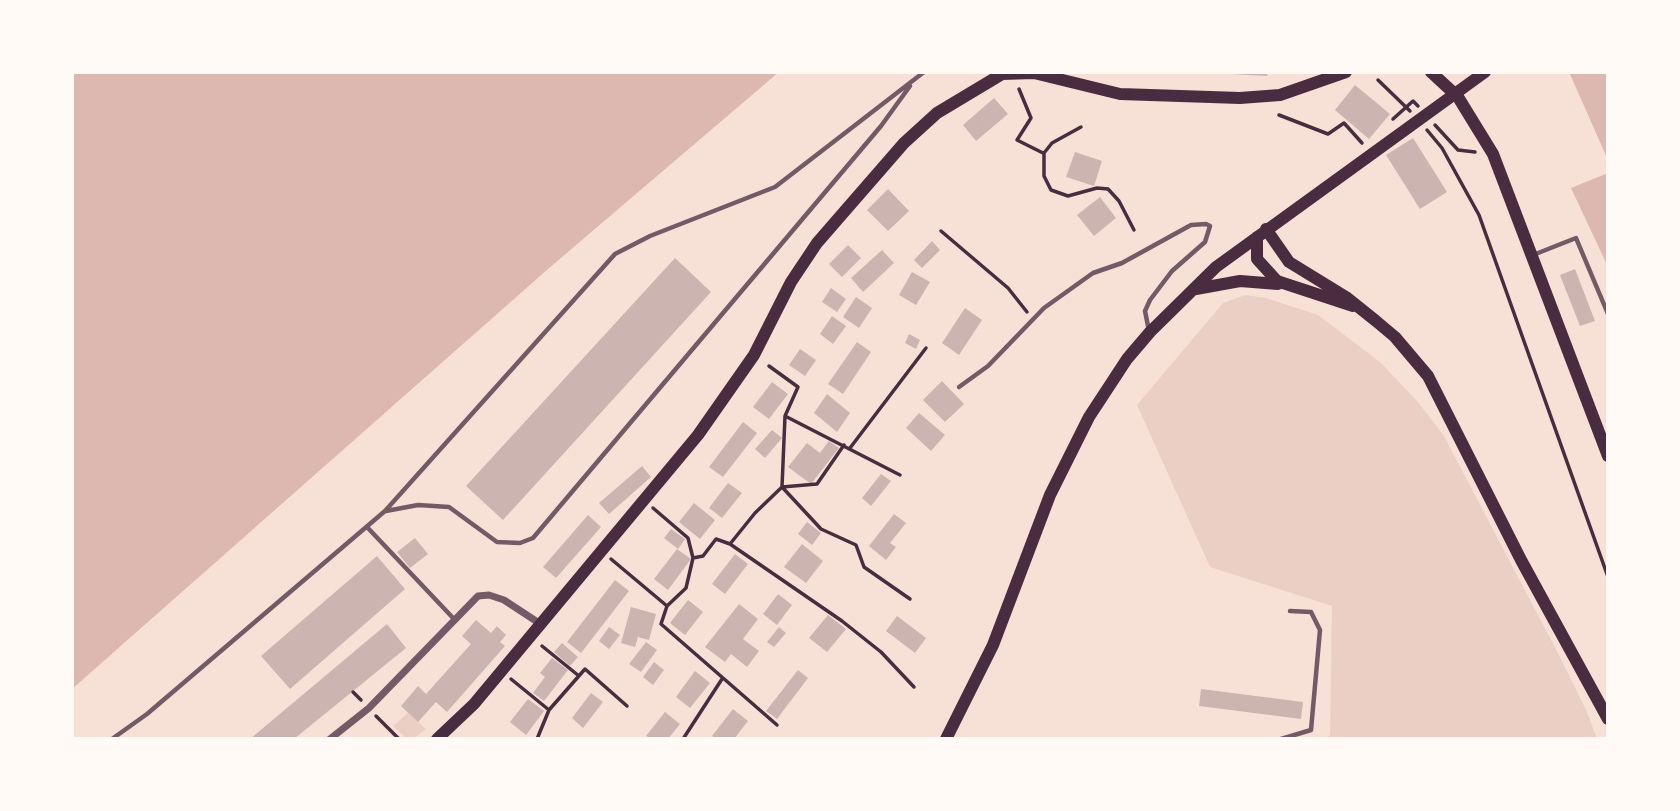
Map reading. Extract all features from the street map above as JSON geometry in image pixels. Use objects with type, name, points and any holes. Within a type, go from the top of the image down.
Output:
[{"type":"main road","points":[[437,739],[474,704],[698,435],[737,382],[817,243],[904,143],[937,113],[988,79],[1002,74],[1034,73],[1120,94],[1240,98],[1280,95],[1346,72]]},
{"type":"main road","points":[[1431,72],[1458,97],[1493,154],[1608,456]]},
{"type":"main road","points":[[946,739],[993,645],[1050,495],[1072,450],[1108,385],[1150,332],[1190,291],[1261,233],[1485,72]]},
{"type":"main road","points":[[1261,233],[1257,259],[1268,275],[1285,285]]},
{"type":"main road","points":[[1261,233],[1297,269],[1357,307],[1395,337],[1428,376],[1521,560],[1608,719]]},
{"type":"main road","points":[[1190,291],[1208,284],[1240,281],[1285,285],[1357,307]]},
{"type":"street","points":[[330,739],[369,708],[478,596],[489,595],[519,607],[539,623]]},
{"type":"lane","points":[[112,739],[147,714],[384,512],[615,254],[650,236],[775,187],[924,72]]},
{"type":"lane","points":[[384,512],[409,506],[449,507],[497,542],[520,543],[533,538],[881,126],[915,80]]},
{"type":"lane","points":[[959,387],[988,366],[1032,320],[1093,273],[1122,263],[1191,225],[1210,226],[1205,242],[1172,271],[1150,300],[1145,311],[1150,332]]},
{"type":"lane","points":[[1532,256],[1576,237],[1608,314]]},
{"type":"lane","points":[[368,527],[454,619]]},
{"type":"lane","points":[[1282,739],[1311,730],[1320,630],[1311,612],[1290,611]]},
{"type":"path","points":[[1378,80],[1412,112]]},
{"type":"path","points":[[1018,87],[1031,118],[1017,140],[1044,153]]},
{"type":"path","points":[[1389,122],[1413,100],[1422,111]]},
{"type":"path","points":[[1279,115],[1328,134],[1344,122],[1364,145],[1373,138]]},
{"type":"path","points":[[1419,121],[1443,148],[1479,215],[1608,577]]},
{"type":"path","points":[[1431,121],[1458,150],[1493,154]]},
{"type":"path","points":[[1081,127],[1052,142],[1044,153],[1044,176],[1051,190],[1068,196],[1097,188],[1108,189],[1119,201],[1134,230]]},
{"type":"path","points":[[941,231],[1008,288],[1032,320]]},
{"type":"path","points":[[850,448],[926,348]]},
{"type":"path","points":[[769,366],[798,387],[785,416],[782,486],[821,529],[856,545],[864,567],[910,599]]},
{"type":"path","points":[[785,416],[900,475]]},
{"type":"path","points":[[730,544],[782,486],[817,484],[844,445]]},
{"type":"path","points":[[644,500],[688,538],[693,558],[686,588],[667,606],[661,624],[722,680],[777,725]]},
{"type":"path","points":[[693,558],[703,556],[716,539],[730,544],[842,621],[881,652],[914,687]]},
{"type":"path","points":[[601,550],[667,606]]},
{"type":"path","points":[[529,636],[579,676]]},
{"type":"path","points":[[537,739],[549,710],[585,669],[626,706]]},
{"type":"path","points":[[502,671],[549,710]]},
{"type":"path","points":[[683,739],[722,680]]},
{"type":"shaded area","points":[[72,72],[779,72],[548,269],[72,689]]},
{"type":"shaded area","points":[[1569,72],[1608,72],[1608,160]]},
{"type":"shaded area","points":[[1608,173],[1608,267],[1571,188]]},
{"type":"shaded area","points":[[1245,295],[1266,298],[1318,315],[1380,362],[1418,402],[1444,436],[1560,657],[1597,739],[1324,739],[1330,735],[1332,606],[1210,567],[1137,405],[1223,303]]},
{"type":"shaded area","points":[[408,713],[426,729],[413,739],[407,739],[393,726]]},
{"type":"building","points":[[1231,72],[1268,72],[1267,76]]},
{"type":"building","points":[[1355,85],[1390,114],[1369,139],[1335,110]]},
{"type":"building","points":[[994,98],[1008,114],[976,141],[963,125]]},
{"type":"building","points":[[1413,138],[1447,192],[1420,209],[1386,155]]},
{"type":"building","points":[[1075,152],[1102,161],[1094,186],[1066,177]]},
{"type":"building","points":[[888,189],[909,211],[888,231],[867,210]]},
{"type":"building","points":[[1100,197],[1116,218],[1094,236],[1077,215]]},
{"type":"building","points":[[932,241],[940,250],[922,268],[914,260]]},
{"type":"building","points":[[848,245],[861,258],[842,277],[829,264]]},
{"type":"building","points":[[882,250],[894,263],[863,292],[851,278]]},
{"type":"building","points":[[675,258],[711,292],[503,520],[466,486]]},
{"type":"building","points":[[1575,269],[1595,321],[1580,326],[1560,275]]},
{"type":"building","points":[[912,272],[930,282],[916,305],[899,295]]},
{"type":"building","points":[[831,288],[846,299],[837,312],[822,302]]},
{"type":"building","points":[[856,297],[872,308],[859,328],[843,317]]},
{"type":"building","points":[[965,308],[982,320],[959,355],[942,343]]},
{"type":"building","points":[[832,316],[846,326],[833,344],[820,334]]},
{"type":"building","points":[[909,334],[920,340],[916,349],[905,343]]},
{"type":"building","points":[[857,342],[871,352],[843,394],[828,384]]},
{"type":"building","points":[[800,349],[816,360],[805,376],[789,365]]},
{"type":"building","points":[[942,381],[964,404],[945,422],[923,400]]},
{"type":"building","points":[[772,382],[788,394],[769,419],[753,407]]},
{"type":"building","points":[[827,394],[850,413],[837,432],[814,413]]},
{"type":"building","points":[[919,413],[945,435],[931,451],[906,428]]},
{"type":"building","points":[[743,422],[757,433],[723,477],[709,467]]},
{"type":"building","points":[[772,430],[782,438],[765,458],[755,449]]},
{"type":"building","points":[[829,441],[839,448],[811,484],[788,467],[807,443],[820,453]]},
{"type":"building","points":[[642,466],[651,477],[609,514],[599,503]]},
{"type":"building","points":[[881,474],[891,481],[871,506],[862,498]]},
{"type":"building","points":[[728,483],[742,493],[722,518],[709,508]]},
{"type":"building","points":[[694,503],[715,520],[700,539],[679,522]]},
{"type":"building","points":[[894,514],[906,523],[890,543],[896,547],[886,560],[869,546]]},
{"type":"building","points":[[588,515],[601,527],[556,578],[543,567]]},
{"type":"building","points":[[807,522],[821,533],[812,545],[798,534]]},
{"type":"building","points":[[671,529],[685,539],[678,549],[664,538]]},
{"type":"building","points":[[415,538],[428,554],[410,568],[397,552]]},
{"type":"building","points":[[802,544],[823,561],[806,583],[784,567]]},
{"type":"building","points":[[677,549],[691,559],[668,590],[654,579]]},
{"type":"building","points":[[735,554],[748,564],[725,594],[712,584]]},
{"type":"building","points":[[377,556],[405,589],[290,689],[261,656]]},
{"type":"building","points":[[615,580],[629,591],[581,653],[567,642]]},
{"type":"building","points":[[778,594],[792,605],[777,625],[763,614]]},
{"type":"building","points":[[688,600],[703,612],[685,635],[670,623]]},
{"type":"building","points":[[739,604],[758,619],[743,639],[759,651],[747,667],[731,654],[725,662],[705,647]]},
{"type":"building","points":[[631,607],[656,614],[649,640],[638,637],[635,647],[621,643]]},
{"type":"building","points":[[828,615],[846,629],[827,652],[809,638]]},
{"type":"building","points":[[897,616],[926,638],[915,653],[886,631]]},
{"type":"building","points":[[476,620],[491,633],[497,626],[506,635],[500,642],[505,646],[447,712],[436,702],[418,722],[401,706],[418,686],[426,694],[471,644],[462,636]]},
{"type":"building","points":[[387,624],[406,648],[294,739],[250,739]]},
{"type":"building","points":[[609,627],[620,635],[609,649],[599,641]]},
{"type":"building","points":[[779,627],[786,633],[774,647],[767,642]]},
{"type":"building","points":[[646,642],[657,650],[641,672],[629,664]]},
{"type":"building","points":[[562,643],[578,657],[570,666],[554,652]]},
{"type":"building","points":[[552,658],[568,670],[544,701],[533,693],[545,677],[540,673]]},
{"type":"building","points":[[654,662],[664,670],[653,685],[643,677]]},
{"type":"building","points":[[798,670],[808,678],[777,719],[766,711]]},
{"type":"building","points":[[695,671],[710,683],[690,708],[676,697]]},
{"type":"building","points":[[1201,689],[1303,702],[1301,719],[1199,706]]},
{"type":"building","points":[[591,693],[603,702],[583,728],[572,718]]},
{"type":"building","points":[[528,699],[544,711],[526,735],[510,722]]},
{"type":"building","points":[[733,709],[748,721],[734,739],[717,739],[712,736]]},
{"type":"building","points":[[665,712],[680,724],[668,739],[651,739],[646,736]]}]
